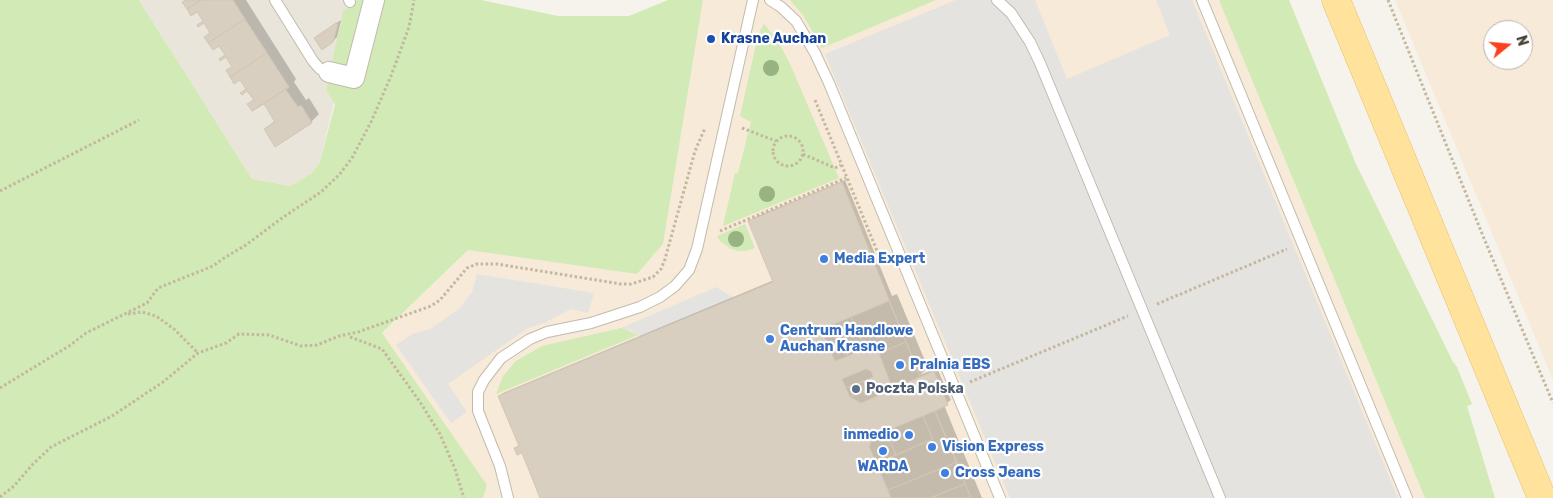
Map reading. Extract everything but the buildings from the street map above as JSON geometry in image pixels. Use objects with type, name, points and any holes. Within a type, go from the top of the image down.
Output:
[{"type":"main road","points":[[1336,0],[1542,498]]},
{"type":"street","points":[[329,72],[354,78],[374,0]]},
{"type":"lane","points":[[275,0],[313,61],[320,69],[329,72]]},
{"type":"lane","points":[[508,498],[500,466],[478,411],[478,392],[484,380],[501,358],[530,338],[547,332],[591,323],[640,307],[660,297],[675,286],[689,270],[697,249],[753,0]]},
{"type":"lane","points":[[770,0],[796,21],[815,53],[829,83],[1000,498]]},
{"type":"lane","points":[[997,0],[1011,12],[1030,42],[1040,63],[1220,498]]},
{"type":"lane","points":[[1202,0],[1407,498]]},
{"type":"path","points":[[0,388],[69,346],[86,333],[147,303],[158,288],[213,266],[321,192],[352,158],[367,129],[391,76],[409,27],[414,0]]},
{"type":"path","points":[[1388,0],[1483,236],[1553,402]]},
{"type":"path","points":[[0,190],[139,120]]},
{"type":"path","points":[[0,497],[14,486],[51,447],[112,416],[163,382],[198,353],[226,343],[240,334],[269,335],[301,346],[317,345],[431,306],[440,300],[467,268],[477,264],[497,264],[621,284],[637,283],[653,277],[661,269],[665,259],[696,151],[707,123]]},
{"type":"path","points":[[738,123],[742,124],[741,128],[773,139],[776,142]]},
{"type":"path","points":[[783,137],[793,137],[801,143],[802,154],[799,162],[790,166],[777,161],[773,152],[776,142],[783,137]]},
{"type":"path","points":[[802,154],[812,160],[835,168],[841,166]]},
{"type":"path","points":[[719,227],[720,232],[846,178]]},
{"type":"path","points":[[125,314],[142,312],[156,316],[174,329],[198,353]]},
{"type":"path","points":[[350,337],[382,350],[420,402],[440,434],[464,498]]},
{"type":"shaded area","points":[[139,0],[358,0],[320,162],[312,173],[292,186],[252,179]]},
{"type":"shaded area","points":[[703,0],[1280,0],[1488,498],[483,498],[487,485],[382,334],[468,250],[637,274],[663,244]]},
{"type":"shaded area","points":[[956,0],[1035,0],[1067,79],[1170,35],[1156,0],[1192,0],[1398,498],[1010,498],[825,54]]},
{"type":"shaded area","points":[[1395,0],[1553,0],[1553,380]]},
{"type":"shaded area","points":[[477,274],[594,293],[588,313],[571,309],[544,323],[528,328],[448,384],[467,412],[451,423],[396,345],[412,334],[430,329],[460,308],[472,292]]},
{"type":"shaded area","points":[[716,287],[734,298],[642,337],[630,330],[621,328]]},
{"type":"green space","points":[[0,0],[139,0],[252,179],[291,186],[312,173],[320,162],[335,104],[326,90],[343,11],[358,0],[481,0],[558,16],[629,16],[668,0],[703,0],[663,244],[637,274],[468,250],[382,333],[487,485],[483,498],[0,498]]},
{"type":"green space","points":[[790,0],[936,0],[822,48],[803,15]]},
{"type":"green space","points":[[1219,0],[1289,0],[1356,164],[1457,367],[1472,404],[1467,406],[1495,498],[1425,498]]},
{"type":"green space","points":[[764,24],[778,41],[790,64],[839,178],[723,226],[735,173],[738,173],[751,122],[740,116],[757,40]]},
{"type":"green space","points":[[745,224],[755,248],[746,251],[731,249],[720,241],[717,236]]},
{"type":"green space","points":[[621,328],[638,335],[496,394],[503,376],[516,361],[542,346]]},
{"type":"place","name":"Krasne Auchan","points":[[711,39]]},
{"type":"place","name":"Media Expert","points":[[824,259]]},
{"type":"place","name":"Centrum Handlowe Auchan Krasne","points":[[770,339]]},
{"type":"place","name":"Pralnia EBS","points":[[900,365]]},
{"type":"place","name":"Poczta Polska","points":[[856,389]]},
{"type":"place","name":"inmedio","points":[[909,435]]},
{"type":"place","name":"Vision Express","points":[[932,447]]},
{"type":"place","name":"WARDA","points":[[883,451]]},
{"type":"place","name":"Cross Jeans","points":[[945,473]]}]
